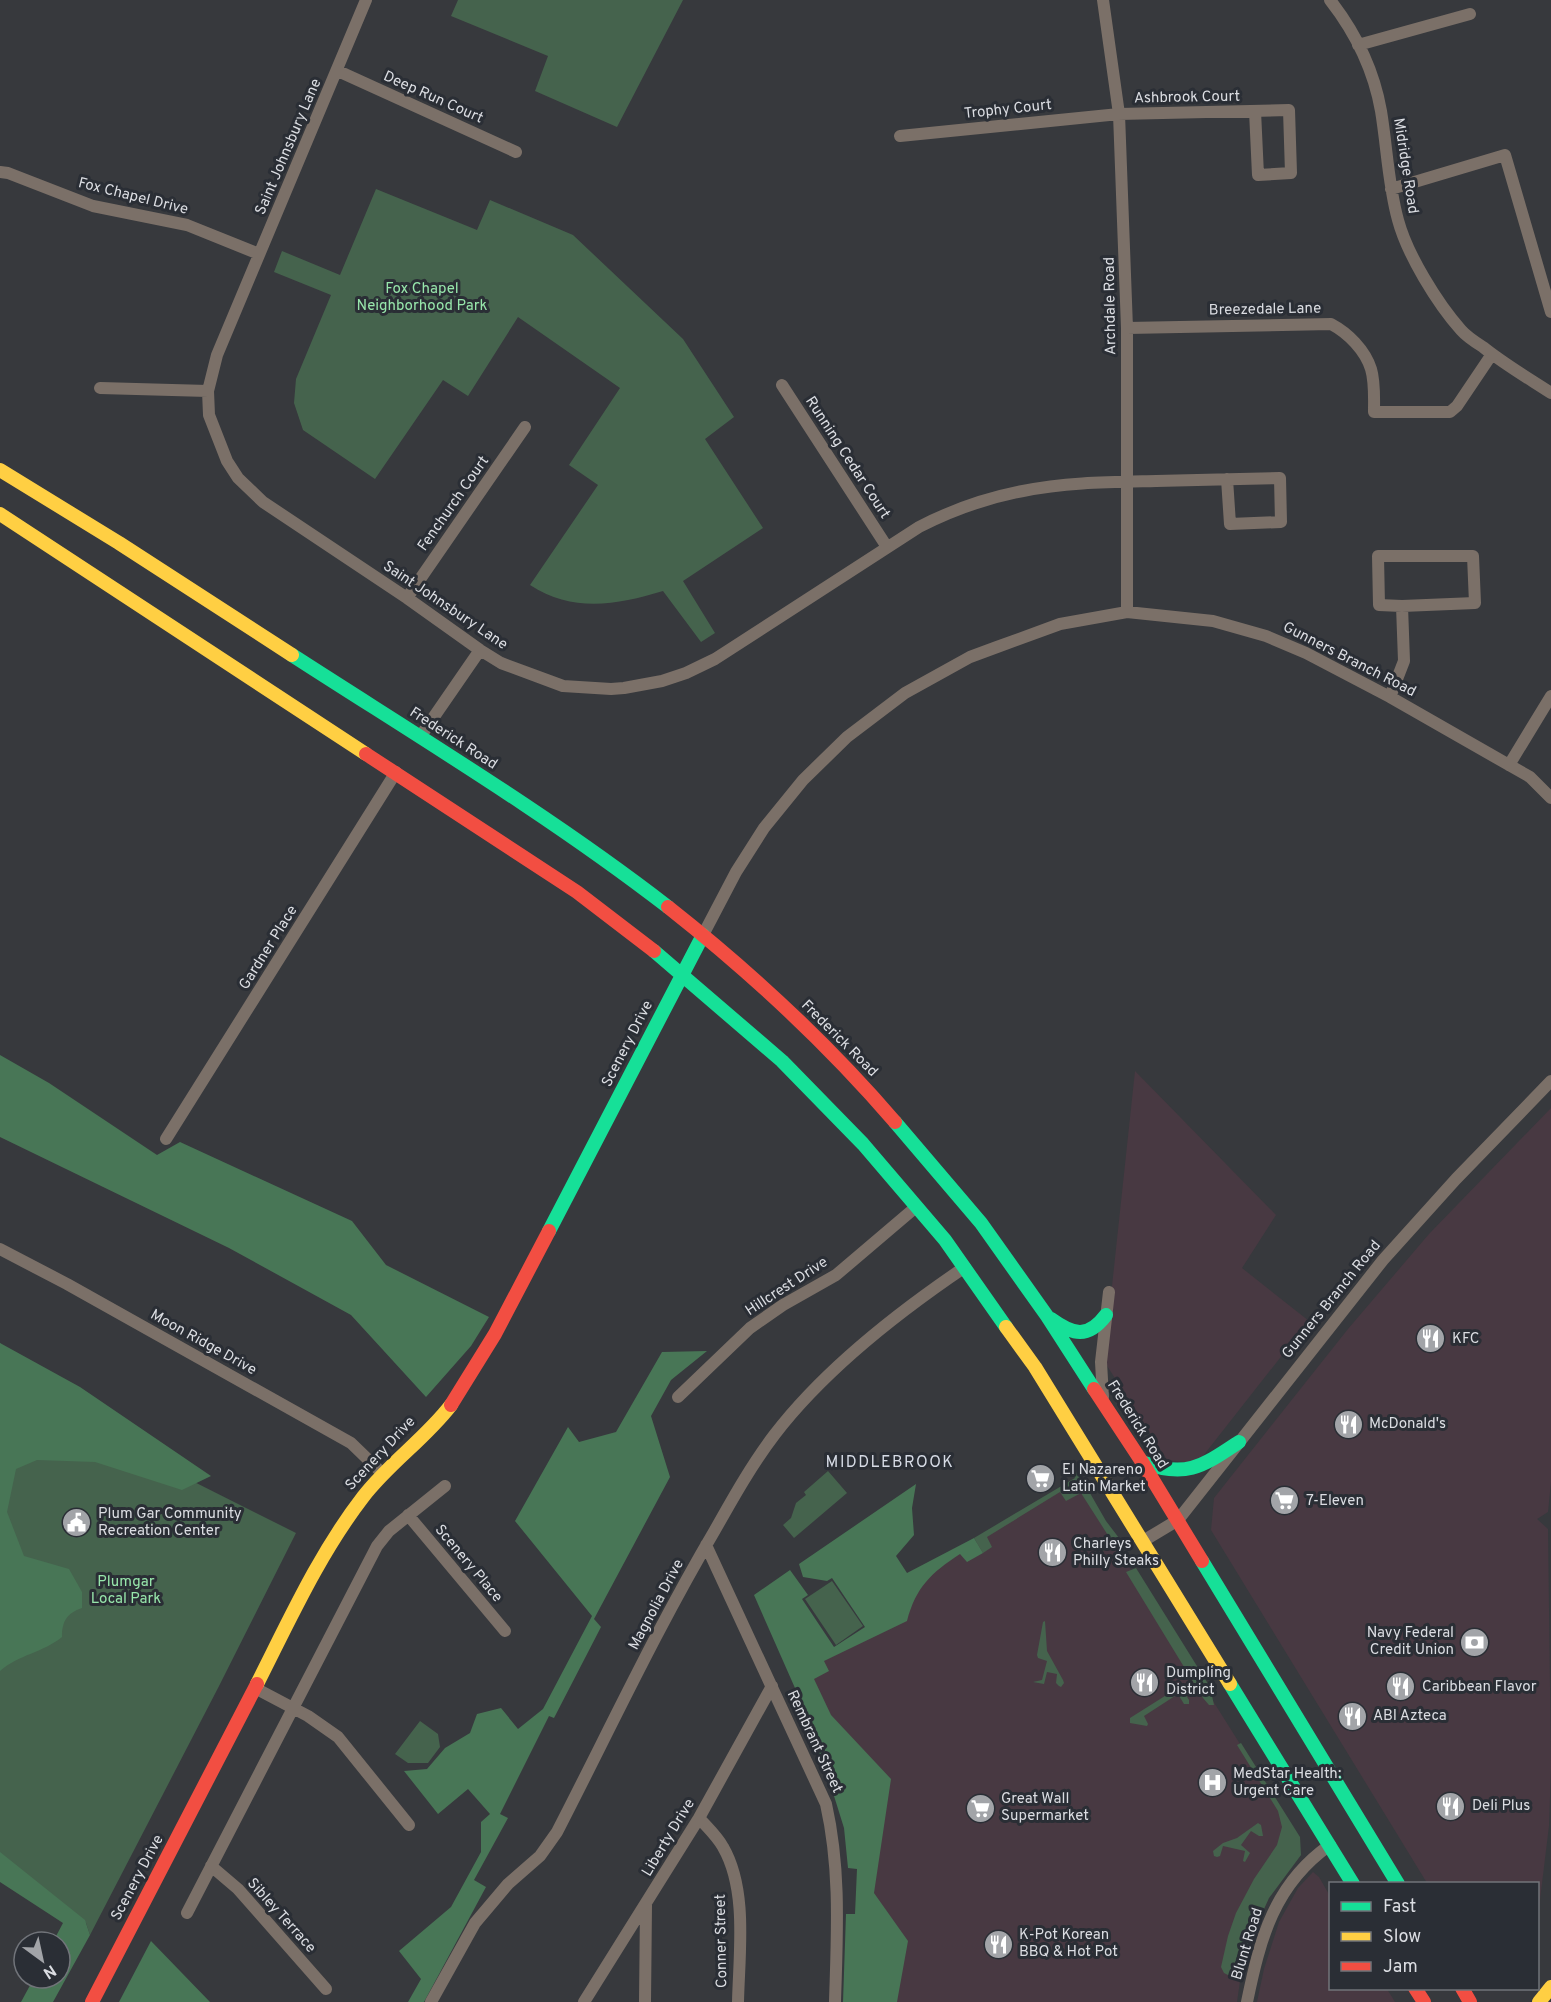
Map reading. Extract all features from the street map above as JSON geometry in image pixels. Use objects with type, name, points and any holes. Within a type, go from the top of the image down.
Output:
[{"type":"main road","name":"Frederick Road","points":[[0,470],[119,543],[559,828],[625,874],[703,935],[809,1031],[869,1092],[981,1222],[1047,1316],[1178,1520],[1397,1882]]},
{"type":"main road","points":[[0,514],[577,892],[653,950],[782,1061],[863,1144],[916,1207],[965,1267],[1035,1367],[1352,1882]]},
{"type":"main road","name":"Scenery Drive","points":[[92,2002],[313,1575],[342,1524],[361,1498],[453,1401],[470,1375],[508,1308],[703,935]]},
{"type":"main road","points":[[1047,1316],[1068,1330],[1085,1333],[1095,1328],[1106,1315]]},
{"type":"main road","points":[[1142,1462],[1165,1471],[1187,1471],[1198,1467],[1239,1442]]},
{"type":"main road","points":[[1539,2002],[1551,1987]]},
{"type":"street","name":"Saint Johnsbury Lane","points":[[366,0],[217,355],[208,391],[209,415],[226,461],[238,478],[263,502],[501,663],[563,686],[611,689],[662,681],[716,659],[919,527],[949,512],[1023,491],[1064,485],[1127,481],[1280,478],[1281,522],[1230,524],[1227,480]]},
{"type":"street","name":"Archdale Road","points":[[1103,0],[1119,114],[1127,328],[1127,612]]},
{"type":"street","name":"Midridge Road","points":[[1330,0],[1359,45],[1373,81],[1380,111],[1391,189],[1398,222],[1407,247],[1438,300],[1462,332],[1551,393]]},
{"type":"street","points":[[1359,45],[1470,14]]},
{"type":"street","name":"Deep Run Court","points":[[338,71],[516,152]]},
{"type":"street","name":"Ashbrook Court","points":[[1119,114],[1289,110],[1291,173],[1258,175],[1255,111]]},
{"type":"street","name":"Trophy Court","points":[[900,136],[1119,114]]},
{"type":"street","points":[[1391,189],[1505,155],[1551,312]]},
{"type":"street","name":"Fox Chapel Drive","points":[[0,172],[8,173],[93,206],[187,225],[259,254]]},
{"type":"street","name":"Breezedale Lane","points":[[1127,328],[1331,324],[1344,331],[1364,355],[1371,369],[1374,412],[1450,412],[1457,406],[1492,354]]},
{"type":"street","name":"Running Cedar Court","points":[[782,385],[887,547]]},
{"type":"street","points":[[100,388],[208,391]]},
{"type":"street","name":"Fenchurch Court","points":[[407,598],[525,427]]},
{"type":"street","points":[[1378,556],[1473,556],[1475,603],[1402,606],[1379,605],[1378,556]]},
{"type":"street","points":[[1390,697],[1404,662],[1402,606]]},
{"type":"street","name":"Gunners Branch Road","points":[[703,935],[736,872],[758,837],[803,780],[847,737],[905,693],[970,657],[1060,624],[1127,612],[1213,621],[1266,636],[1306,653],[1390,697],[1530,777],[1551,798]]},
{"type":"street","points":[[420,737],[480,650]]},
{"type":"street","points":[[1509,765],[1551,696]]},
{"type":"street","name":"Gardner Place","points":[[166,1139],[396,772]]},
{"type":"street","name":"Gunners Branch Road","points":[[1143,1541],[1178,1520],[1383,1260],[1456,1179],[1551,1081]]},
{"type":"street","name":"Hillcrest Drive","points":[[678,1397],[750,1329],[783,1305],[836,1275],[916,1207]]},
{"type":"street","name":"Moon Ridge Drive","points":[[0,1249],[351,1443],[383,1474]]},
{"type":"street","name":"Magnolia Drive","points":[[431,2002],[475,1923],[508,1884],[540,1856],[557,1832],[706,1545],[745,1478],[774,1435],[811,1392],[860,1348],[924,1296],[965,1267]]},
{"type":"street","points":[[1105,1404],[1101,1376],[1109,1292]]},
{"type":"street","points":[[186,1913],[377,1546],[389,1531],[445,1486]]},
{"type":"street","name":"Scenery Place","points":[[408,1515],[506,1632]]},
{"type":"street","name":"Rembrant Street","points":[[706,1545],[826,1804],[834,1838],[838,1899],[835,2002]]},
{"type":"street","name":"Liberty Drive","points":[[584,2002],[699,1818],[772,1686]]},
{"type":"street","points":[[255,1689],[320,1723],[342,1740],[409,1826]]},
{"type":"street","name":"Conner Street","points":[[699,1818],[722,1846],[734,1872],[739,1908],[738,2002]]},
{"type":"street","name":"Blunt Road","points":[[1247,2002],[1257,1955],[1281,1896],[1313,1856],[1330,1845]]},
{"type":"street","name":"Sibley Terrace","points":[[211,1866],[238,1889],[326,1989]]},
{"type":"street","points":[[645,2002],[646,1904]]},
{"type":"shaded area","points":[[1135,1071],[1276,1215],[1242,1268],[1309,1321],[1203,1456],[1192,1463],[1167,1460],[1104,1361]]},
{"type":"shaded area","points":[[1551,1108],[1551,1482],[1548,1512],[1537,1519],[1548,1529],[1551,1767],[1549,1826],[1539,1908],[1539,1882],[1426,1882],[1211,1530],[1214,1498],[1348,1329],[1429,1234]]},
{"type":"shaded area","points":[[1075,1481],[1299,1838],[1251,1930],[1237,2002],[860,2002],[870,1806],[801,1671],[901,1623],[904,1588]]},
{"type":"shaded area","points":[[1313,1872],[1319,1877],[1329,1894],[1329,1990],[1388,1990],[1395,2002],[1257,2002],[1264,1969],[1279,1922],[1298,1888]]},
{"type":"green space","points":[[458,0],[683,0],[617,127],[535,91],[548,56],[451,16]]},
{"type":"green space","name":"Fox Chapel Neighborhood Park","points":[[376,189],[477,230],[490,200],[573,235],[683,339],[734,417],[705,439],[763,528],[683,581],[715,633],[701,642],[663,591],[629,600],[595,604],[562,600],[530,585],[598,485],[569,465],[620,388],[518,317],[468,396],[443,380],[375,479],[303,430],[294,403],[296,379],[331,295],[274,272],[282,251],[340,275]]},
{"type":"green space","points":[[0,1055],[49,1083],[157,1155],[180,1142],[352,1221],[386,1265],[489,1317],[471,1346],[426,1397],[351,1315],[229,1248],[0,1137]]},
{"type":"green space","name":"Plumgar Local Park","points":[[0,1343],[65,1417],[296,1533],[90,1935],[86,1923],[0,1874]]},
{"type":"green space","points":[[0,1343],[80,1387],[211,1476],[182,1490],[95,1462],[37,1460],[16,1469],[7,1512],[24,1556],[69,1569],[82,1592],[82,1608],[66,1618],[62,1637],[0,1671]]},
{"type":"green space","points":[[707,1351],[671,1380],[651,1416],[670,1477],[594,1619],[601,1627],[554,1718],[549,1716],[500,1814],[508,1818],[474,1880],[486,1887],[424,2002],[408,2002],[421,1979],[399,1951],[451,1907],[481,1852],[481,1822],[490,1814],[468,1789],[438,1814],[404,1771],[427,1769],[445,1748],[470,1733],[477,1714],[501,1708],[518,1729],[543,1709],[592,1616],[515,1521],[568,1427],[579,1442],[616,1432],[662,1352]]},
{"type":"green space","points":[[828,1471],[847,1493],[794,1538],[783,1525],[791,1518],[796,1503],[806,1495],[804,1492]]},
{"type":"green space","points":[[1074,1471],[1079,1474],[1106,1521],[1119,1538],[1114,1544],[1102,1551],[1101,1547],[1111,1540],[1081,1493],[1066,1501],[1060,1492],[987,1537],[992,1547],[983,1553],[974,1538],[1075,1478]]},
{"type":"green space","points":[[916,1484],[912,1508],[914,1535],[896,1556],[907,1573],[974,1538],[983,1553],[967,1562],[960,1554],[950,1561],[920,1590],[907,1621],[824,1661],[829,1671],[814,1679],[831,1715],[891,1779],[874,1893],[908,1941],[897,2002],[843,2002],[846,1914],[855,1914],[857,1869],[848,1868],[844,1828],[830,1783],[802,1720],[806,1713],[754,1595],[790,1570],[808,1595],[802,1599],[834,1647],[865,1627],[832,1578],[827,1581],[803,1577],[799,1564]]},
{"type":"green space","points":[[1136,1568],[1210,1687],[1214,1705],[1209,1705],[1203,1698],[1126,1572]]},
{"type":"green space","points":[[832,1581],[863,1626],[836,1645],[805,1599]]},
{"type":"green space","points":[[1045,1621],[1047,1651],[1063,1680],[1061,1687],[1056,1683],[1057,1674],[1047,1672],[1044,1684],[1033,1682],[1042,1680],[1047,1661],[1038,1658],[1037,1655]]},
{"type":"green space","points":[[1176,1689],[1183,1690],[1189,1704],[1184,1704],[1178,1694],[1144,1716],[1147,1726],[1130,1723],[1130,1718]]},
{"type":"green space","points":[[420,1721],[438,1734],[440,1747],[428,1763],[408,1763],[395,1754]]},
{"type":"green space","points":[[1241,1743],[1300,1837],[1301,1855],[1269,1898],[1255,1929],[1251,1931],[1242,1967],[1230,1976],[1224,1973],[1221,1967],[1236,1913],[1254,1879],[1277,1845],[1282,1827],[1278,1811],[1237,1745]]},
{"type":"green space","points":[[1258,1823],[1261,1825],[1263,1836],[1251,1831],[1241,1845],[1250,1853],[1245,1862],[1243,1861],[1245,1851],[1223,1846],[1220,1856],[1214,1856],[1213,1851],[1223,1843],[1237,1838]]},
{"type":"green space","points":[[0,1852],[85,1920],[90,1935],[72,1968],[72,1930],[59,1930],[63,1923],[0,1882]]},
{"type":"green space","points":[[151,1941],[210,2002],[119,2002]]},
{"type":"green space","points":[[28,1990],[60,1990],[53,2002],[21,2002]]},
{"type":"traffic: fast","points":[[292,655],[530,808],[668,907]]},
{"type":"traffic: fast","points":[[549,1231],[703,935]]},
{"type":"traffic: fast","points":[[654,951],[782,1061],[863,1144],[945,1240],[1006,1327]]},
{"type":"traffic: fast","points":[[895,1122],[981,1223],[1047,1316],[1094,1389]]},
{"type":"traffic: fast","points":[[1051,1319],[1066,1328],[1080,1332],[1093,1328],[1106,1315]]},
{"type":"traffic: fast","points":[[1142,1462],[1171,1469],[1194,1467],[1215,1458],[1239,1442]]},
{"type":"traffic: fast","points":[[1202,1561],[1397,1882]]},
{"type":"traffic: fast","points":[[1230,1684],[1352,1882]]},
{"type":"traffic: slow","points":[[0,470],[119,543],[292,655]]},
{"type":"traffic: slow","points":[[0,514],[366,754]]},
{"type":"traffic: slow","points":[[1006,1327],[1035,1367],[1230,1684]]},
{"type":"traffic: slow","points":[[257,1684],[306,1588],[347,1519],[373,1485],[451,1405]]},
{"type":"traffic: slow","points":[[1539,2002],[1551,1987]]},
{"type":"traffic: jam","points":[[366,754],[577,892],[654,951]]},
{"type":"traffic: jam","points":[[668,907],[787,1009],[843,1064],[895,1122]]},
{"type":"traffic: jam","points":[[451,1405],[495,1334],[549,1231]]},
{"type":"traffic: jam","points":[[1094,1389],[1142,1462],[1202,1561]]},
{"type":"traffic: jam","points":[[92,2002],[257,1684]]},
{"type":"traffic: jam","points":[[1416,1990],[1424,2002]]},
{"type":"traffic: jam","points":[[1463,1990],[1470,2002]]},
{"type":"place","name":"KFC","points":[[1431,1339]]},
{"type":"place","name":"McDonald's","points":[[1348,1424]]},
{"type":"place","name":"El Nazareno Latin Market","points":[[1041,1479]]},
{"type":"place","name":"7-Eleven","points":[[1285,1501]]},
{"type":"place","name":"Plum Gar Community Recreation Center","points":[[77,1523]]},
{"type":"place","name":"Charleys Philly Steaks","points":[[1052,1553]]},
{"type":"place","name":"Navy Federal Credit Union","points":[[1475,1642]]},
{"type":"place","name":"Dumpling District","points":[[1145,1682]]},
{"type":"place","name":"Caribbean Flavor","points":[[1401,1687]]},
{"type":"place","name":"ABI Azteca","points":[[1352,1716]]},
{"type":"place","name":"MedStar Health: Urgent Care","points":[[1212,1783]]},
{"type":"place","name":"Deli Plus","points":[[1451,1806]]},
{"type":"place","name":"Great Wall Supermarket","points":[[980,1808]]},
{"type":"place","name":"K-Pot Korean BBQ & Hot Pot","points":[[998,1944]]},
{"type":"district","name":"MIDDLEBROOK","points":[[890,1463]]}]
